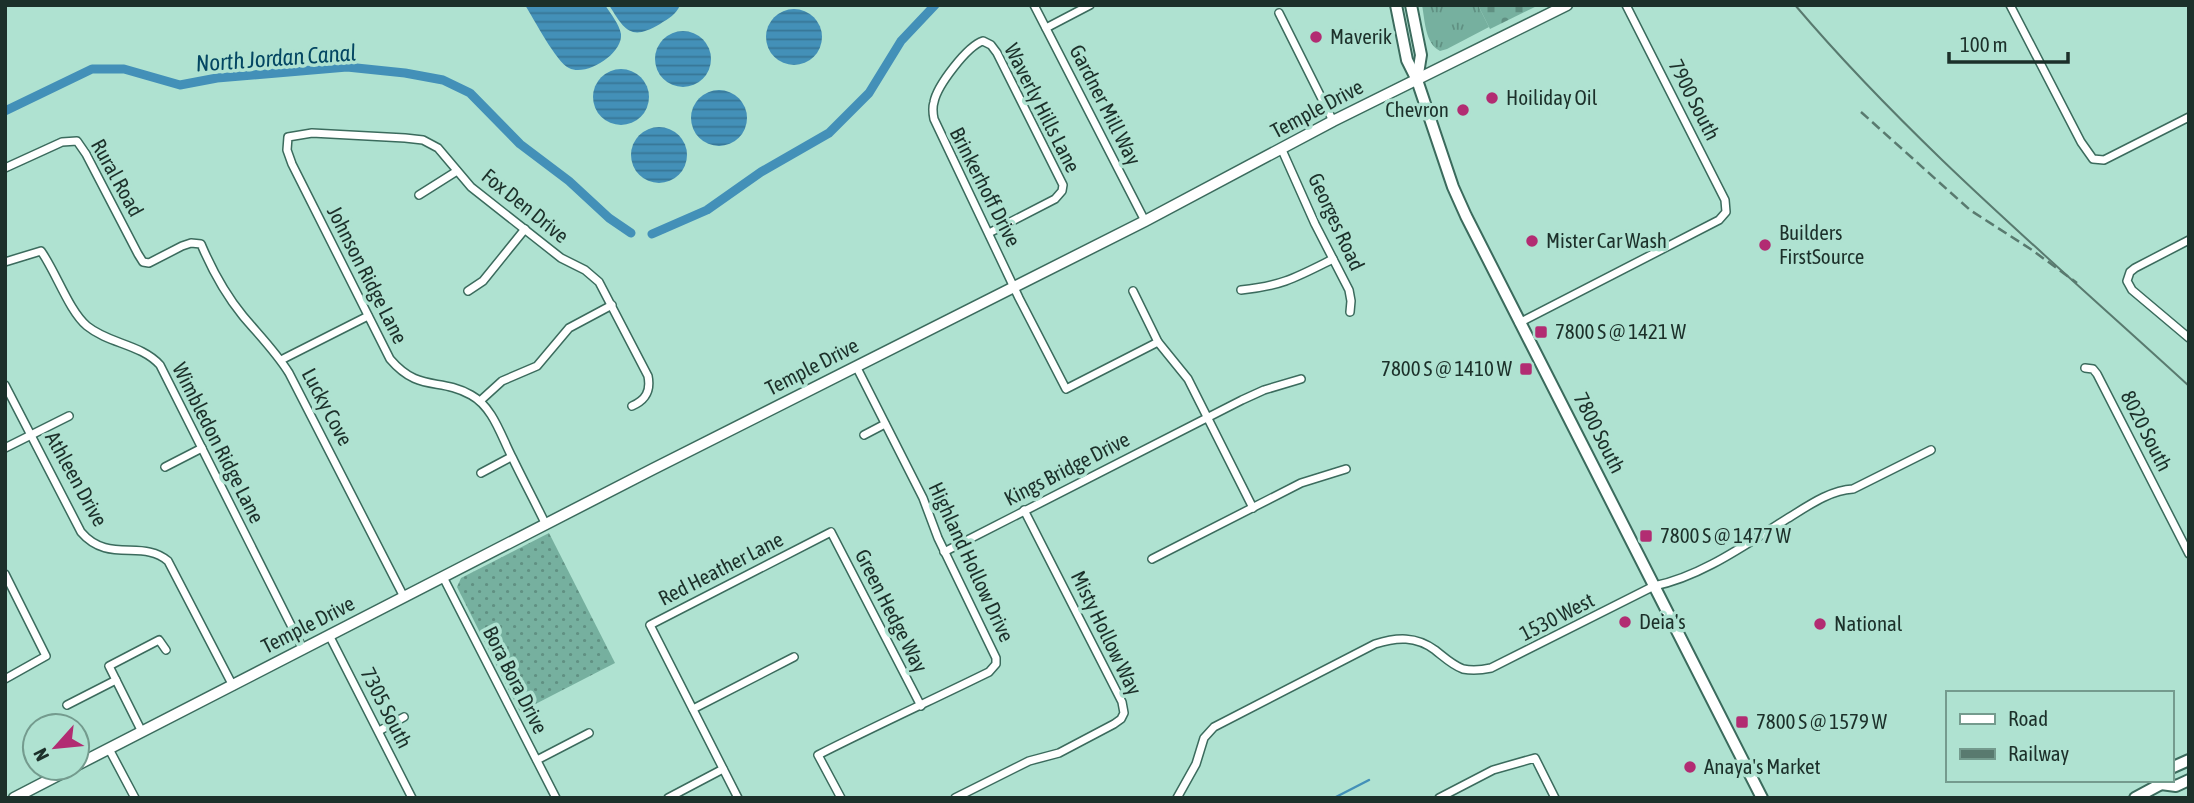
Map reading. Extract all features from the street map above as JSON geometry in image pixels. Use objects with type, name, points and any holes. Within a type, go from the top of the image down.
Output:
[{"type":"main road","name":"7800 South","points":[[1396,5],[1407,61],[1417,80],[1453,187],[1519,323],[1762,798]]},
{"type":"main road","name":"7800 South","points":[[1411,5],[1421,55],[1417,80]]},
{"type":"main road","points":[[2173,767],[2189,760]]},
{"type":"main road","points":[[2135,798],[2162,782],[2176,786],[2189,780]]},
{"type":"street","name":"Gardner Mill Way","points":[[1034,5],[1144,221]]},
{"type":"street","points":[[1046,28],[1090,5]]},
{"type":"street","name":"Temple Drive","points":[[91,758],[1144,221],[1333,121],[1567,5]]},
{"type":"street","name":"7900 South","points":[[1519,323],[1719,220],[1726,212],[1725,200],[1626,5]]},
{"type":"street","points":[[2010,5],[2087,153],[2098,161],[2189,117]]},
{"type":"street","points":[[1279,13],[1333,121]]},
{"type":"street","name":"Waverly Hills Lane","points":[[986,42],[998,53],[1063,185],[1062,191],[1055,199],[989,233]]},
{"type":"street","name":"Brinkerhoff Drive","points":[[986,42],[970,48],[942,85],[933,109],[938,131],[1066,389],[1158,342]]},
{"type":"street","name":"Fox Den Drive","points":[[288,137],[312,133],[423,140],[445,154],[471,187],[561,258],[592,275],[605,290],[648,376],[650,386],[647,395],[632,405]]},
{"type":"street","name":"Johnson Ridge Lane","points":[[288,137],[292,164],[390,359],[400,371],[420,382],[462,390],[480,401]]},
{"type":"street","name":"Rural Road","points":[[5,168],[62,142],[77,141],[140,259],[149,263],[191,243],[201,244]]},
{"type":"street","name":"Georges Road","points":[[1282,150],[1349,290],[1352,301],[1350,312]]},
{"type":"street","points":[[419,195],[457,171]]},
{"type":"street","points":[[468,291],[483,281],[525,229]]},
{"type":"street","points":[[2189,240],[2135,268],[2128,277],[2132,290],[2189,338]]},
{"type":"street","name":"Lucky Cove","points":[[201,244],[231,300],[281,360],[306,403],[404,597]]},
{"type":"street","name":"Wimbledon Ridge Lane","points":[[5,262],[41,251],[74,310],[88,327],[147,354],[160,365],[303,649]]},
{"type":"street","points":[[1241,290],[1287,282],[1333,259]]},
{"type":"street","points":[[1133,291],[1158,342],[1188,379],[1253,508]]},
{"type":"street","points":[[546,525],[492,418],[480,401],[502,381],[537,366],[569,328],[612,305]]},
{"type":"street","points":[[281,360],[368,316]]},
{"type":"street","name":"Highland Hollow Drive","points":[[841,798],[818,755],[989,672],[996,664],[995,652],[944,552],[923,498],[856,366]]},
{"type":"street","name":"8020 South","points":[[2085,368],[2093,369],[2097,374],[2189,554]]},
{"type":"street","name":"Kings Bridge Drive","points":[[944,552],[1264,390],[1301,379]]},
{"type":"street","name":"Athleen Drive","points":[[5,385],[74,519],[86,537],[104,548],[156,554],[168,561],[233,686]]},
{"type":"street","points":[[5,448],[69,416]]},
{"type":"street","points":[[864,435],[885,424]]},
{"type":"street","points":[[165,467],[202,448]]},
{"type":"street","name":"1530 West","points":[[1177,798],[1196,764],[1200,745],[1208,733],[1223,722],[1375,644],[1390,639],[1409,638],[1422,642],[1448,662],[1462,668],[1492,668],[1654,586],[1673,583],[1742,548],[1810,505],[1841,489],[1853,489],[1931,450]]},
{"type":"street","points":[[481,473],[511,457]]},
{"type":"street","points":[[1152,559],[1301,483],[1346,469]]},
{"type":"street","name":"Misty Hollow Way","points":[[955,798],[1029,761],[1059,752],[1114,724],[1124,713],[1122,702],[1024,510]]},
{"type":"street","name":"Green Hedge Way","points":[[831,532],[921,706]]},
{"type":"street","name":"Red Heather Lane","points":[[738,798],[650,625],[831,532]]},
{"type":"street","points":[[5,574],[46,656],[5,679]]},
{"type":"street","name":"Bora Bora Drive","points":[[443,577],[556,798]]},
{"type":"street","name":"7305 South","points":[[329,635],[412,798]]},
{"type":"street","points":[[142,732],[109,666],[159,640],[166,650]]},
{"type":"street","points":[[693,709],[794,657]]},
{"type":"street","points":[[67,705],[116,680]]},
{"type":"street","points":[[379,731],[404,718]]},
{"type":"street","points":[[537,760],[589,733]]},
{"type":"street","points":[[109,749],[135,798]]},
{"type":"street","points":[[1440,798],[1493,770],[1535,758],[1555,798]]},
{"type":"street","points":[[668,798],[723,769]]},
{"type":"street","points":[[14,798],[45,782]]},
{"type":"green space","points":[[1422,5],[1478,5],[1489,27],[1440,51],[1431,43]]},
{"type":"green space","points":[[1478,5],[1539,5],[1490,29]]},
{"type":"green space","points":[[549,533],[615,663],[520,712],[457,587],[461,578]]},
{"type":"water","points":[[525,5],[605,5],[621,34],[620,42],[602,62],[585,69],[569,68],[552,49]]},
{"type":"water","points":[[609,5],[680,5],[674,14],[660,24],[642,32],[635,32],[625,27]]},
{"type":"water","points":[[794,9],[805,11],[814,17],[820,26],[820,48],[814,57],[805,63],[794,65],[783,63],[774,57],[768,48],[766,37],[768,26],[774,17],[783,11]]},
{"type":"water","points":[[683,31],[694,33],[703,39],[709,48],[709,70],[703,79],[694,85],[683,87],[672,85],[663,79],[657,70],[655,59],[657,48],[663,39],[672,33]]},
{"type":"water","points":[[621,69],[632,71],[641,77],[647,86],[647,108],[641,117],[632,123],[621,125],[610,123],[601,117],[595,108],[593,97],[595,86],[601,77],[610,71]]},
{"type":"water","points":[[719,90],[730,92],[739,98],[745,107],[745,129],[739,138],[730,144],[719,146],[708,144],[699,138],[693,129],[691,118],[693,107],[699,98],[708,92]]},
{"type":"water","points":[[659,127],[670,129],[679,135],[685,144],[685,166],[679,175],[670,181],[659,183],[648,181],[639,175],[633,166],[631,155],[633,144],[639,135],[648,129]]},
{"type":"waterway","name":"North Jordan Canal","points":[[652,234],[707,210],[761,172],[829,133],[869,93],[901,41],[935,5]]},
{"type":"waterway","name":"North Jordan Canal","points":[[5,111],[92,69],[124,69],[180,85],[217,78],[347,67],[443,80],[470,93],[520,144],[631,233]]},
{"type":"waterway","points":[[1334,798],[1369,780]]},
{"type":"tram line","points":[[1795,5],[1887,106],[1936,154],[2189,386]]},
{"type":"railway","points":[[1861,112],[1970,210],[2077,283]]},
{"type":"place","name":"Maverik","points":[[1316,37]]},
{"type":"place","name":"Hoiliday Oil","points":[[1492,98]]},
{"type":"place","name":"Chevron","points":[[1463,110]]},
{"type":"place","name":"Mister Car Wash","points":[[1532,241]]},
{"type":"place","name":"Builders FirstSource","points":[[1765,245]]},
{"type":"place","name":"7800 S @ 1421 W","points":[[1541,332]]},
{"type":"place","name":"7800 S @ 1410 W","points":[[1526,369]]},
{"type":"place","name":"7800 S @ 1477 W","points":[[1646,536]]},
{"type":"place","name":"Deia's","points":[[1625,622]]},
{"type":"place","name":"National","points":[[1820,624]]},
{"type":"place","name":"7800 S @ 1579 W","points":[[1742,722]]},
{"type":"place","name":"Anaya's Market","points":[[1690,767]]}]
